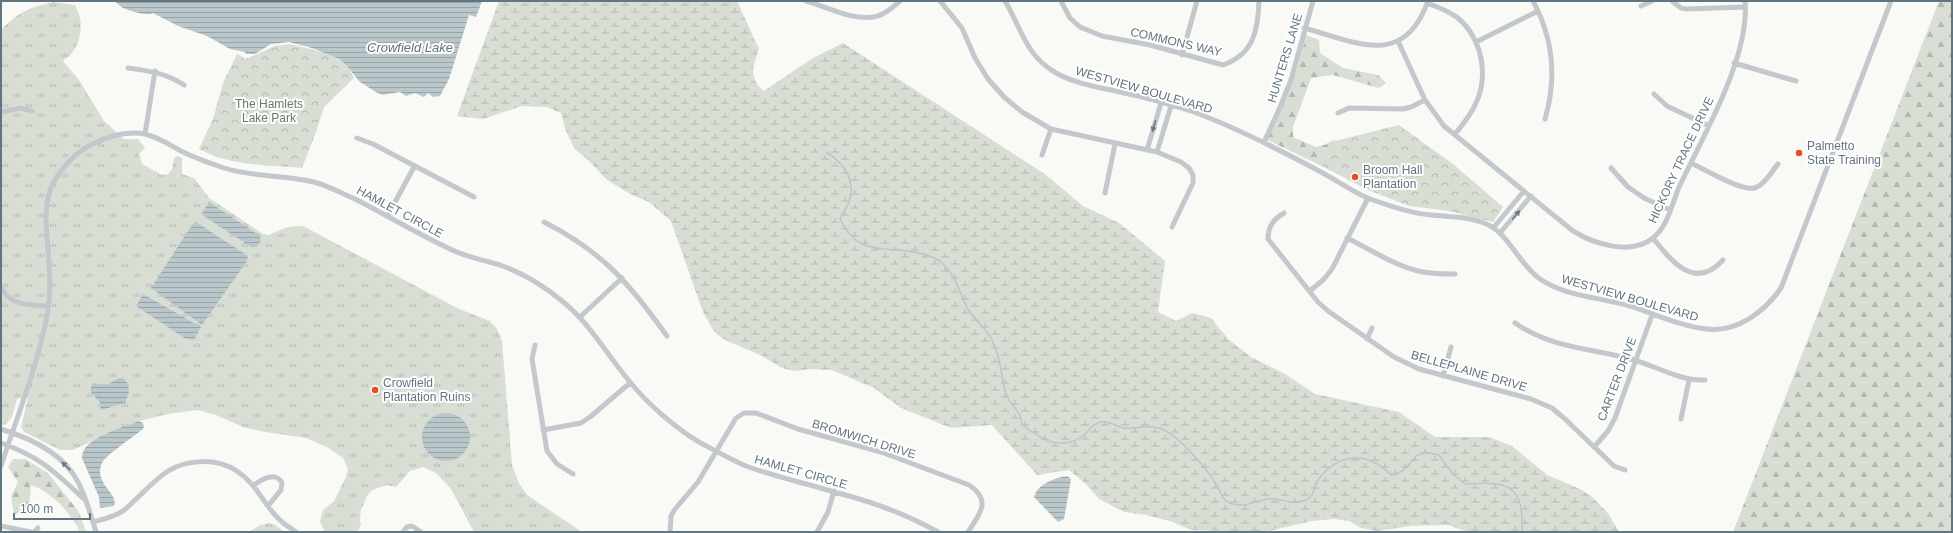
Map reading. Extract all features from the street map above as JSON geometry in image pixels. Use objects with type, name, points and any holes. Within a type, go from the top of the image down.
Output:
[{"type":"street","points":[[806,1],[818,3],[835,12],[874,17],[884,14],[900,1]]},
{"type":"street","points":[[940,1],[962,28],[975,58],[988,79],[1004,97],[1022,112],[1051,129],[1157,152],[1181,162],[1189,168],[1193,175],[1192,183],[1172,227]]},
{"type":"street","name":"WESTVIEW BOULEVARD","points":[[1005,1],[1021,36],[1035,55],[1047,67],[1058,74],[1084,84],[1191,111],[1264,142],[1368,198],[1404,210],[1431,215],[1461,216],[1494,227],[1538,278],[1551,285],[1570,293],[1612,301],[1652,315],[1706,329],[1721,329],[1739,324],[1755,315],[1774,299],[1787,277],[1891,1]]},
{"type":"street","name":"COMMONS WAY","points":[[1061,1],[1070,18],[1080,27],[1102,36],[1150,45],[1223,65],[1234,61],[1250,46],[1258,19],[1259,1]]},
{"type":"street","points":[[1182,55],[1196,1]]},
{"type":"street","name":"HUNTERS LANE","points":[[1264,142],[1291,80],[1304,28],[1313,1]]},
{"type":"street","points":[[1533,1],[1545,29],[1552,60],[1550,99],[1545,119]]},
{"type":"street","points":[[1641,6],[1652,1]]},
{"type":"street","points":[[1672,1],[1681,8],[1687,9],[1745,7]]},
{"type":"street","name":"HICKORY TRACE DRIVE","points":[[1398,41],[1425,100],[1444,126],[1573,231],[1594,242],[1620,247],[1637,245],[1653,238],[1664,225],[1709,126],[1734,63],[1744,29],[1745,1]]},
{"type":"street","points":[[1304,28],[1371,46],[1388,45],[1398,41],[1417,26],[1428,2],[1458,18],[1469,30],[1476,42],[1483,72],[1481,89],[1469,117],[1455,134]]},
{"type":"street","points":[[1476,42],[1538,11]]},
{"type":"street","points":[[1734,63],[1796,81]]},
{"type":"street","points":[[128,68],[155,71],[172,77],[184,85]]},
{"type":"street","points":[[145,134],[155,71]]},
{"type":"street","points":[[1654,94],[1667,106],[1709,126]]},
{"type":"street","points":[[1338,113],[1349,108],[1403,109],[1425,100]]},
{"type":"street","points":[[1147,150],[1161,103]]},
{"type":"street","points":[[1157,152],[1171,106]]},
{"type":"street","points":[[1,112],[20,108],[32,111]]},
{"type":"street","points":[[1042,155],[1051,129]]},
{"type":"street","name":"HAMLET CIRCLE","points":[[1,466],[44,332],[48,306],[50,264],[45,218],[47,201],[53,184],[62,170],[79,153],[96,142],[113,137],[145,134],[165,142],[205,162],[228,170],[316,183],[388,215],[454,252],[501,266],[524,275],[562,300],[580,317],[630,383],[671,422],[696,440],[752,468],[784,479],[834,491],[879,505],[930,530],[938,532]]},
{"type":"street","points":[[357,138],[372,144],[474,197]]},
{"type":"street","points":[[1105,193],[1115,144]]},
{"type":"street","points":[[1691,163],[1733,183],[1748,188],[1756,188],[1762,185],[1778,164]]},
{"type":"street","points":[[388,215],[414,166]]},
{"type":"street","points":[[1611,168],[1628,187],[1644,198],[1670,210]]},
{"type":"street","points":[[1494,227],[1524,190]]},
{"type":"street","points":[[1500,233],[1531,196]]},
{"type":"street","points":[[1310,291],[1324,279],[1332,268],[1368,198]]},
{"type":"street","name":"BELLEPLAINE DRIVE","points":[[1284,213],[1276,218],[1270,226],[1268,239],[1328,311],[1367,339],[1406,364],[1443,376],[1531,399],[1552,408],[1614,466],[1625,470]]},
{"type":"street","points":[[544,222],[589,248],[622,278],[644,304],[667,336]]},
{"type":"street","points":[[1347,238],[1402,266],[1432,274],[1455,274]]},
{"type":"street","points":[[1653,238],[1666,254],[1683,270],[1694,273],[1705,273],[1715,268],[1723,260]]},
{"type":"street","points":[[580,317],[622,278]]},
{"type":"street","points":[[1,287],[4,293],[11,299],[21,304],[48,306]]},
{"type":"street","name":"CARTER DRIVE","points":[[1594,447],[1608,431],[1615,418],[1652,315]]},
{"type":"street","points":[[1515,323],[1549,341],[1571,347],[1608,353],[1636,361],[1689,380],[1705,380]]},
{"type":"street","points":[[1367,339],[1372,328]]},
{"type":"street","points":[[535,345],[532,359],[547,451],[551,458],[573,474]]},
{"type":"street","points":[[1443,376],[1451,347]]},
{"type":"street","points":[[1681,419],[1689,380]]},
{"type":"street","points":[[543,430],[581,423],[630,383]]},
{"type":"street","name":"BROMWICH DRIVE","points":[[716,451],[736,418],[744,413],[756,413],[798,429],[881,452],[969,485],[978,491],[982,500],[982,511],[968,532]]},
{"type":"street","points":[[1,429],[38,444],[70,470],[79,483],[96,532]]},
{"type":"street","points":[[1,443],[44,463],[84,500]]},
{"type":"street","points":[[670,532],[670,516],[698,482],[716,451]]},
{"type":"street","points":[[93,522],[110,517],[124,510],[167,471],[183,464],[198,462],[219,463],[236,471],[254,485],[280,521],[296,532]]},
{"type":"street","points":[[254,485],[266,478],[274,477],[280,479],[282,483],[281,490],[268,506]]},
{"type":"street","points":[[816,532],[828,512],[834,491]]},
{"type":"street","points":[[1,526],[34,531]]},
{"type":"street","points":[[403,532],[407,527],[412,526],[421,532]]},
{"type":"green space","points":[[499,1],[737,1],[759,49],[753,72],[756,81],[764,91],[813,58],[843,43],[1046,175],[1083,206],[1119,223],[1165,261],[1158,312],[1176,321],[1192,313],[1211,318],[1229,340],[1251,357],[1285,374],[1315,394],[1399,412],[1435,437],[1489,437],[1512,446],[1547,475],[1580,489],[1591,496],[1608,513],[1619,532],[1468,532],[1448,525],[1411,526],[1378,531],[1361,528],[1349,521],[1334,519],[1312,521],[1264,532],[1191,530],[1170,521],[1146,515],[1124,512],[1099,499],[1085,483],[1069,470],[1037,475],[992,425],[951,428],[901,408],[874,388],[832,370],[810,369],[794,371],[782,368],[760,355],[723,339],[713,330],[703,312],[671,221],[649,202],[632,195],[607,180],[574,148],[566,131],[561,113],[547,107],[522,106],[483,119],[457,116]]},
{"type":"green space","points":[[1939,1],[1952,1],[1952,532],[1733,532]]},
{"type":"green space","points":[[54,2],[74,5],[81,21],[77,45],[72,53],[63,61],[79,80],[104,121],[124,139],[138,139],[145,148],[139,154],[142,164],[162,175],[168,174],[172,169],[174,158],[178,156],[182,158],[182,174],[194,178],[209,198],[263,234],[268,235],[288,227],[303,226],[459,309],[490,321],[497,329],[502,341],[512,465],[519,483],[527,495],[582,532],[474,532],[451,489],[436,473],[423,467],[410,471],[396,487],[387,485],[372,490],[367,496],[361,510],[361,525],[357,532],[325,532],[320,522],[323,510],[334,501],[346,477],[348,469],[343,458],[327,447],[306,438],[243,427],[216,415],[198,410],[168,414],[139,421],[73,450],[60,450],[24,432],[21,427],[28,398],[17,399],[12,417],[5,425],[1,424],[1,30],[25,11]]},
{"type":"green space","points":[[1306,35],[1319,40],[1320,53],[1343,68],[1378,75],[1386,83],[1379,88],[1333,75],[1311,78],[1293,127],[1293,137],[1316,147],[1334,140],[1347,142],[1343,176],[1265,139],[1285,102],[1299,62]]},
{"type":"green space","name":"The Hamlets Lake Park","points":[[290,44],[334,57],[346,65],[354,78],[324,107],[302,168],[236,162],[211,155],[199,149],[213,119],[223,83],[237,54],[246,59],[275,46]]},
{"type":"green space","points":[[1399,125],[1453,164],[1503,207],[1493,222],[1449,211],[1409,206],[1366,189],[1316,163],[1339,140]]},
{"type":"green space","points":[[13,459],[25,459],[48,473],[79,512],[86,532],[77,532],[79,529],[70,515],[59,503],[39,488],[31,485],[29,509],[14,514],[11,496],[18,482],[8,467]]},
{"type":"green space","points":[[269,523],[285,532],[249,532],[260,525]]},
{"type":"water","name":"Crowfield Lake","points":[[113,1],[482,1],[476,17],[469,15],[449,79],[440,96],[433,97],[428,93],[424,97],[415,93],[406,96],[400,92],[382,95],[360,82],[339,59],[312,48],[289,42],[271,44],[255,54],[246,54],[245,52],[230,49],[207,36],[178,26],[153,13],[142,14],[134,12],[123,8]]},
{"type":"water","points":[[209,202],[260,236],[261,241],[256,247],[251,247],[204,216],[202,213]]},
{"type":"water","points":[[196,222],[248,256],[247,261],[202,325],[151,288],[192,225]]},
{"type":"water","points":[[143,294],[201,327],[194,340],[186,339],[136,306]]},
{"type":"water","points":[[119,378],[123,378],[129,387],[125,403],[101,410],[100,402],[93,395],[91,386],[93,383],[106,384]]},
{"type":"water","points":[[441,413],[451,413],[460,417],[466,423],[469,428],[469,446],[460,457],[451,461],[441,461],[432,457],[426,451],[422,442],[422,432],[426,423],[432,417]]},
{"type":"water","points":[[139,421],[143,423],[144,427],[142,430],[103,461],[100,469],[100,476],[115,502],[114,506],[100,508],[99,497],[82,458],[84,451],[95,439]]},
{"type":"water","points":[[1067,476],[1071,479],[1064,519],[1058,522],[1034,497],[1036,492],[1047,482]]},
{"type":"waterway","points":[[826,152],[838,161],[850,179],[851,194],[849,202],[840,219],[848,232],[856,241],[866,246],[910,251],[926,255],[939,261],[948,269],[952,274],[968,309],[992,339],[999,358],[1005,391],[1020,415],[1022,424],[1041,438],[1053,442],[1066,443],[1078,439],[1094,425],[1101,422],[1108,422],[1123,428],[1159,428],[1171,434],[1193,454],[1216,484],[1225,500],[1232,504],[1239,505],[1268,499],[1295,502],[1304,501],[1312,496],[1318,480],[1326,471],[1334,464],[1344,460],[1363,458],[1382,467],[1391,475],[1402,471],[1419,454],[1431,453],[1439,455],[1453,474],[1465,484],[1492,483],[1502,485],[1510,489],[1516,495],[1520,504],[1522,532]]},
{"type":"place","name":"Palmetto State Training","points":[[1799,153]]},
{"type":"place","name":"Broom Hall Plantation","points":[[1355,177]]},
{"type":"place","name":"Crowfield Plantation Ruins","points":[[375,390]]}]
